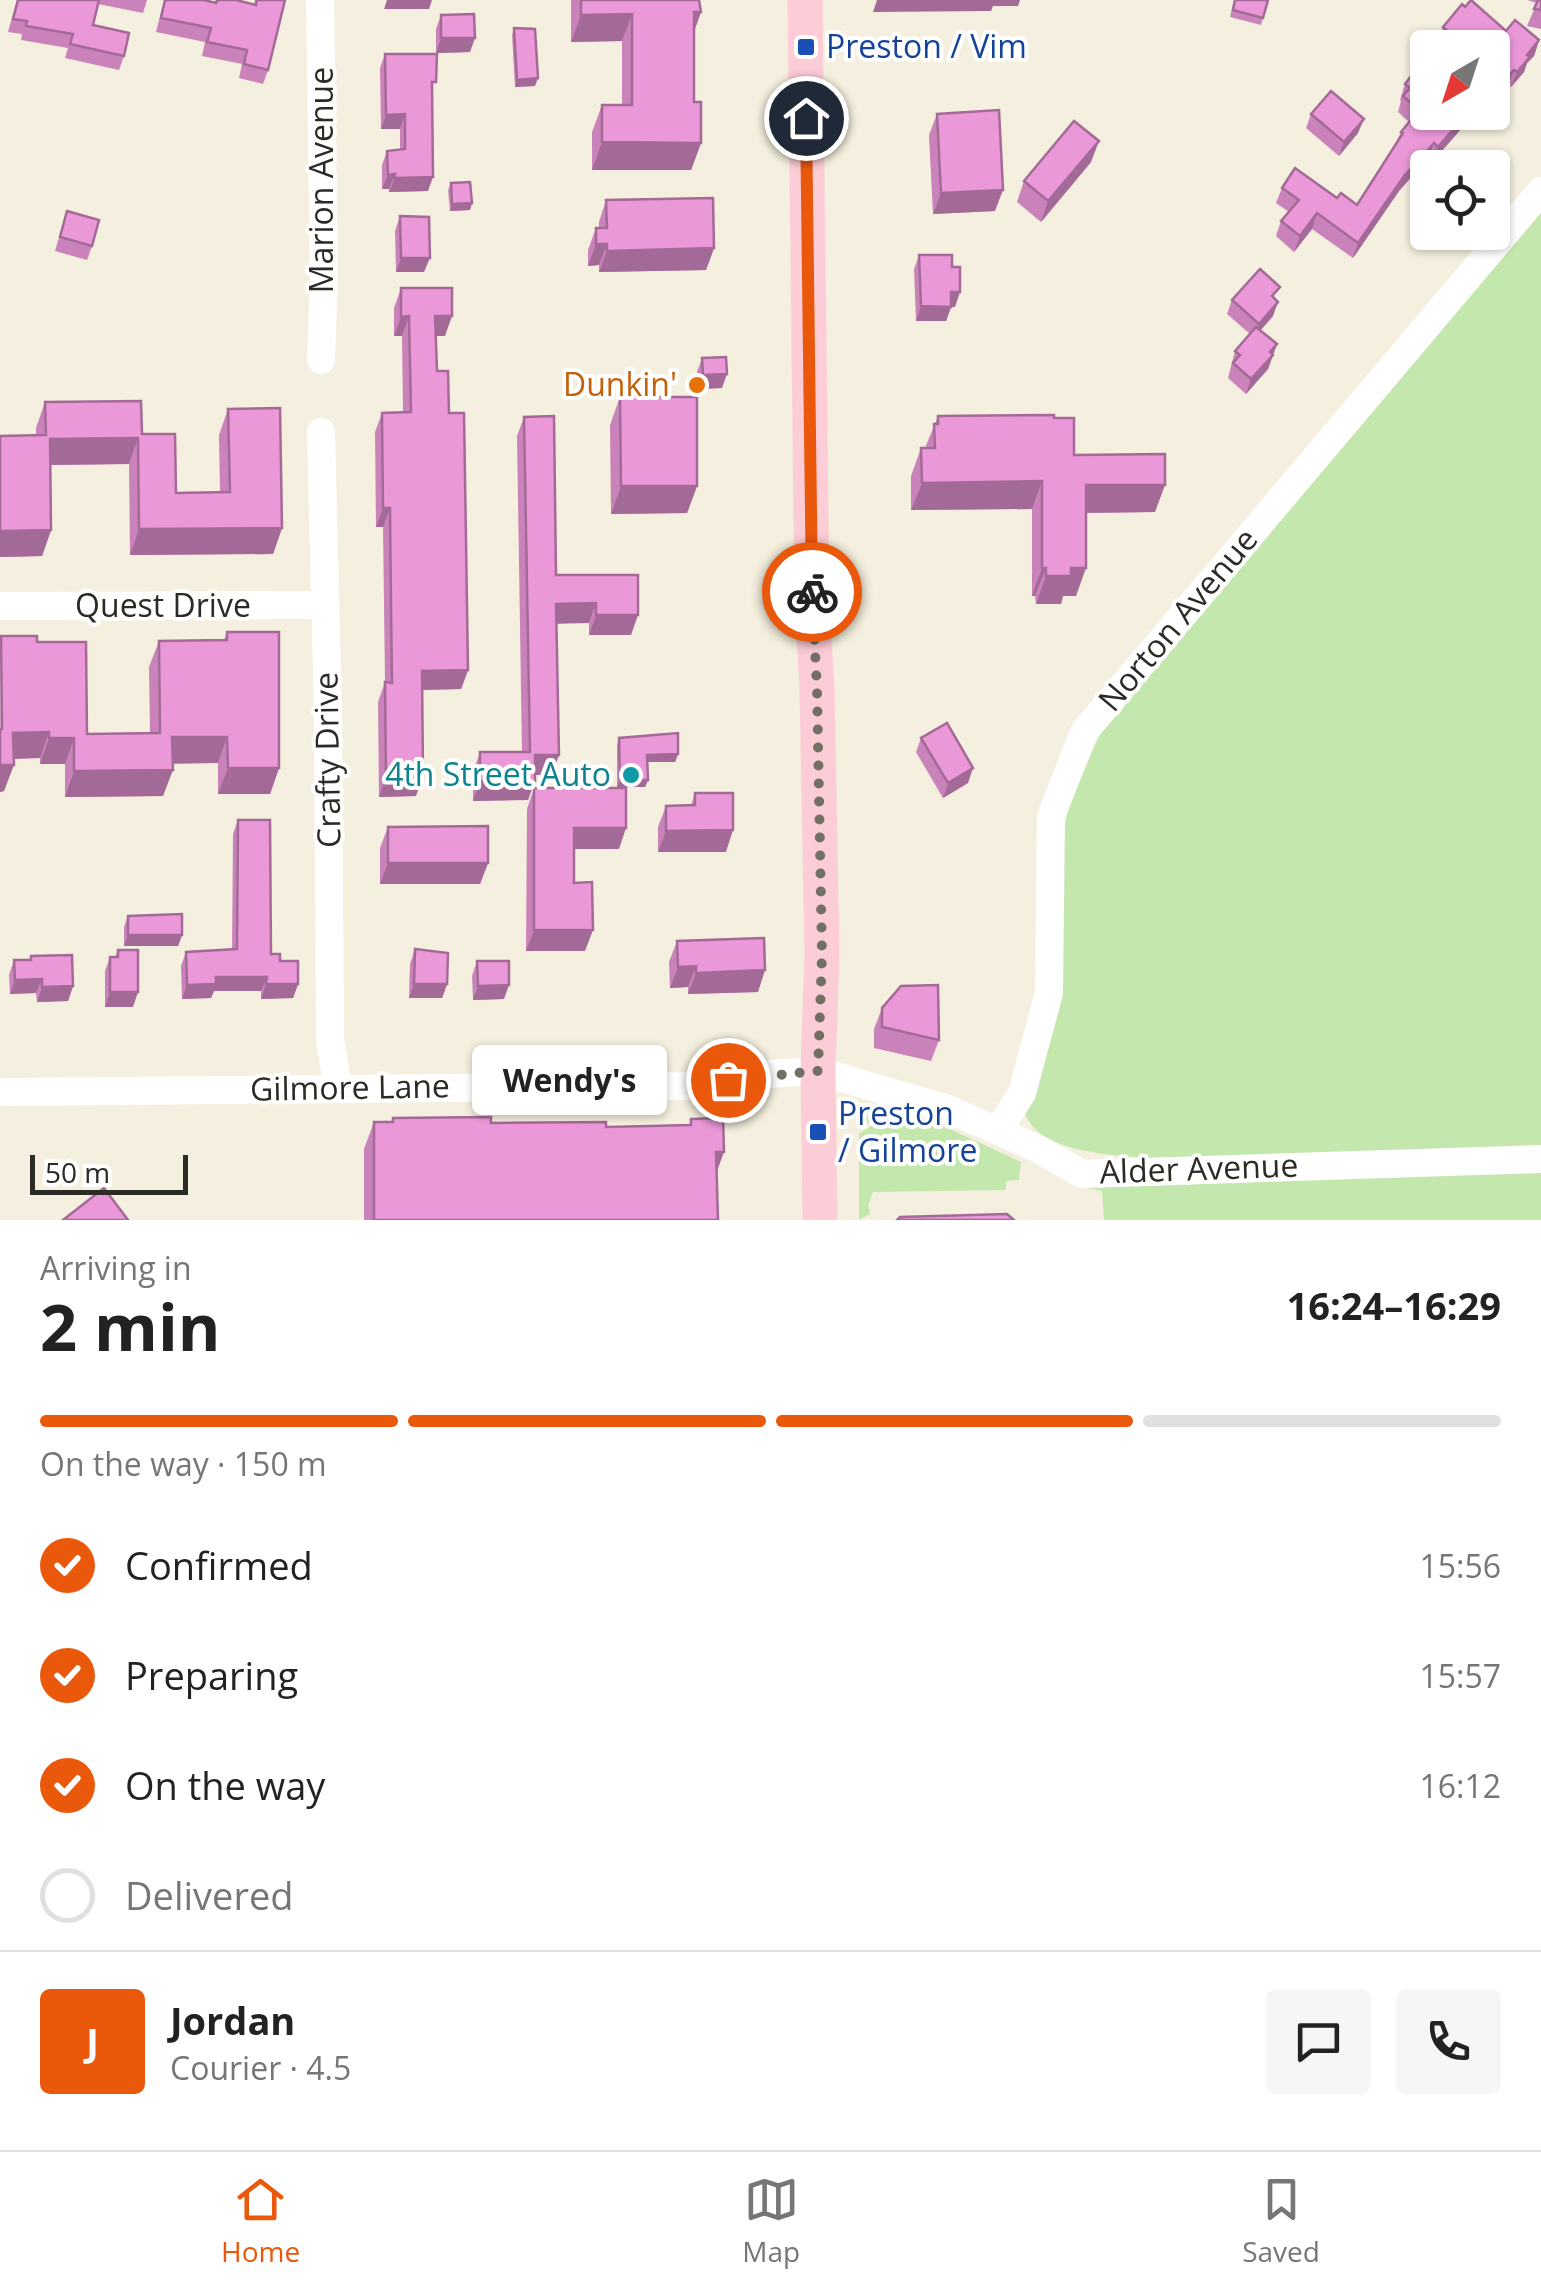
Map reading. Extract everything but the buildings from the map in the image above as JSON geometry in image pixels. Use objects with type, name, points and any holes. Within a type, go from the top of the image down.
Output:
[{"type":"main road","points":[[805,0],[812,604],[822,954],[818,1071],[820,1220]]},
{"type":"street","name":"Marion Avenue","points":[[320,0],[324,275],[321,360]]},
{"type":"street","name":"Norton Avenue","points":[[998,1131],[1022,1093],[1050,993],[1052,816],[1084,732],[1541,191]]},
{"type":"street","name":"Crafty Drive","points":[[320,432],[326,605],[330,1040],[338,1088]]},
{"type":"street","name":"Quest Drive","points":[[0,606],[326,605]]},
{"type":"street","name":"Gilmore Lane","points":[[0,1092],[691,1086],[766,1074],[818,1071]]},
{"type":"street","name":"Alder Avenue","points":[[818,1071],[948,1109],[1082,1174],[1541,1159]]},
{"type":"green space","points":[[1541,208],[1541,1150],[1150,1158],[1079,1149],[1045,1136],[1032,1126],[1025,1113],[1055,1023],[1065,824],[1069,805],[1100,734],[1506,250],[1510,250]]},
{"type":"green space","points":[[884,1110],[943,1126],[1021,1162],[1019,1180],[1006,1181],[1006,1190],[873,1192],[868,1206],[870,1214],[859,1220],[859,1134],[879,1121],[879,1115],[859,1129],[858,1121],[871,1112]]},
{"type":"green space","points":[[1541,1169],[1541,1220],[1104,1220],[1102,1191],[1088,1188],[1087,1184]]},
{"type":"way so far","points":[[728,1080],[818,1071],[822,954],[812,592]]},
{"type":"place","name":"Preston / Vim","points":[[806,47]]},
{"type":"place","name":"Dunkin'","points":[[697,385]]},
{"type":"place","name":"4th Street Auto","points":[[631,775]]},
{"type":"place","name":"Wendy's","points":[[728,1080]]},
{"type":"place","name":"Preston / Gilmore","points":[[818,1132]]},
{"type":"route","points":[[806,118],[812,592]]}]
